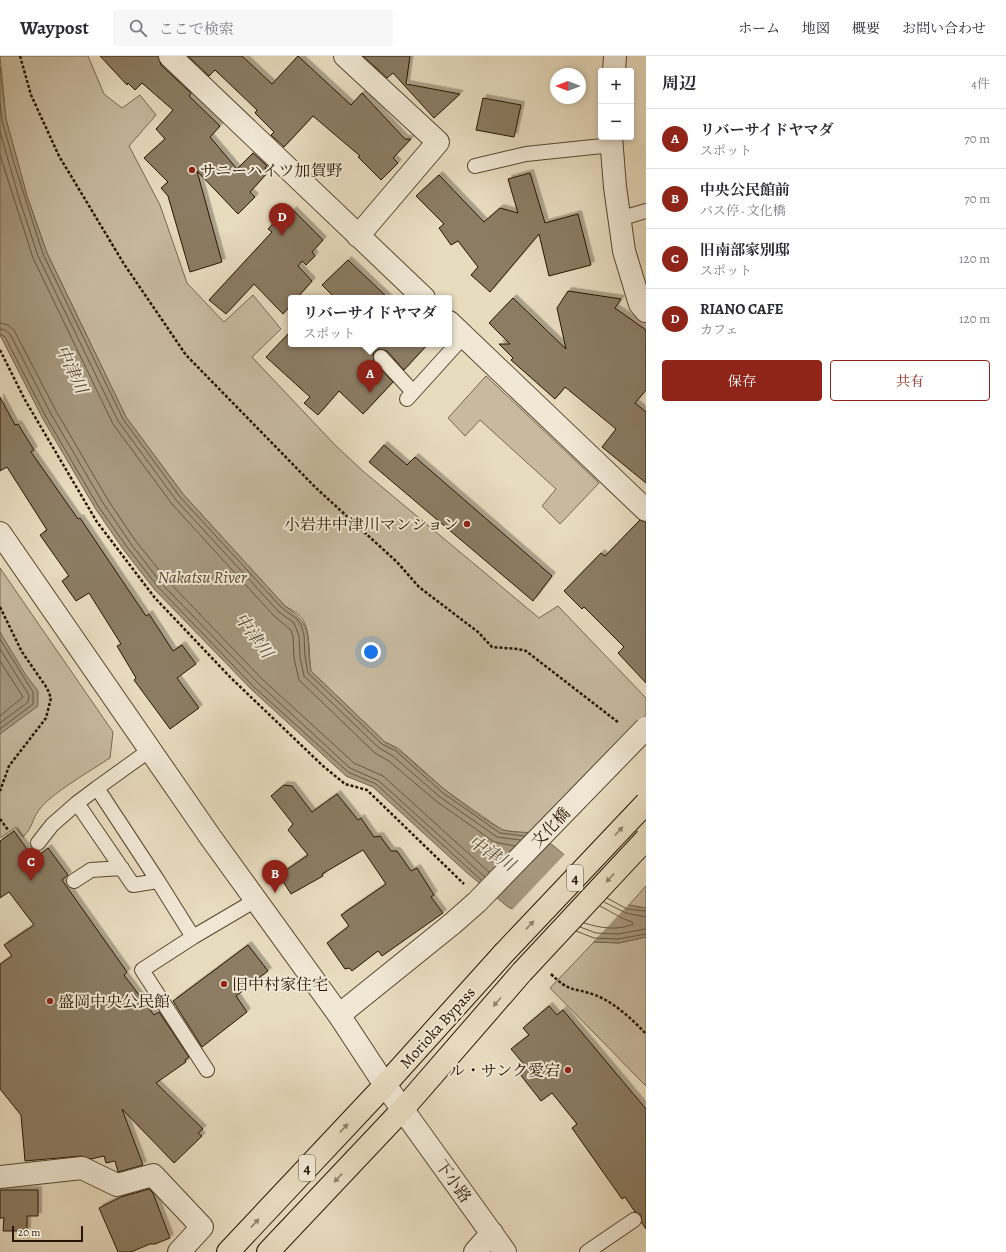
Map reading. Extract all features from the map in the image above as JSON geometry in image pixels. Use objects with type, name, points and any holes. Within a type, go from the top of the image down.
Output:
[{"type":"highway","name":"Morioka Bypass","points":[[228,1252],[385,1085],[503,954],[646,802]]},
{"type":"highway","name":"Morioka Bypass","points":[[268,1252],[403,1109],[522,972],[646,839]]},
{"type":"street","points":[[170,56],[421,295]]},
{"type":"street","points":[[345,56],[438,142],[358,236]]},
{"type":"street","points":[[614,68],[615,56]]},
{"type":"street","points":[[612,141],[615,187],[624,251],[640,304],[646,311]]},
{"type":"street","points":[[456,329],[646,510]]},
{"type":"street","name":"下小路","points":[[0,533],[150,750],[339,1014],[385,1085],[505,1252]]},
{"type":"street","name":"文化橋","points":[[339,1014],[452,924],[477,902],[646,728]]},
{"type":"street","points":[[0,1177],[82,1168],[118,1184],[153,1175],[202,1227],[179,1252]]},
{"type":"street","points":[[475,1252],[492,1233]]},
{"type":"lane","points":[[475,166],[526,154],[612,141]]},
{"type":"lane","points":[[620,219],[646,211]]},
{"type":"lane","points":[[381,357],[410,396],[444,347]]},
{"type":"lane","points":[[38,843],[52,825],[77,804],[150,750]]},
{"type":"lane","points":[[97,788],[158,881],[192,937]]},
{"type":"lane","points":[[77,804],[133,885],[158,881]]},
{"type":"lane","points":[[74,881],[91,870],[122,868]]},
{"type":"lane","points":[[207,1070],[142,970],[192,937],[256,900]]},
{"type":"lane","points":[[587,1252],[634,1220]]},
{"type":"path","points":[[20,56],[31,95],[59,156],[124,264],[186,355],[316,488],[397,562],[419,587],[478,632],[492,647],[526,651],[624,727]]},
{"type":"path","points":[[0,350],[25,400],[97,522],[155,598],[230,677],[323,766],[346,784],[368,790],[468,887]]},
{"type":"path","points":[[0,607],[22,652],[47,688],[51,698],[46,718],[9,766],[0,791]]},
{"type":"path","points":[[0,819],[8,830]]},
{"type":"path","points":[[547,969],[562,985],[577,991],[595,995],[615,1007],[646,1034]]},
{"type":"shaded area","points":[[0,56],[88,56],[104,94],[122,108],[140,95],[156,115],[129,146],[160,205],[187,283],[224,322],[253,295],[281,329],[252,357],[336,446],[364,472],[539,618],[558,606],[646,698],[646,715],[531,834],[502,830],[445,790],[398,748],[385,742],[311,671],[308,634],[303,620],[294,611],[285,606],[183,494],[126,417],[47,253],[27,196],[6,119]]},
{"type":"shaded area","points":[[486,376],[599,483],[560,524],[542,506],[556,489],[480,420],[465,436],[448,418]]},
{"type":"shaded area","points":[[0,568],[113,732],[110,758],[44,804],[37,813],[29,830],[23,837],[16,827],[0,838]]},
{"type":"shaded area","points":[[646,886],[646,908],[629,905]]},
{"type":"shaded area","points":[[646,937],[646,1086],[550,988],[594,942],[619,943]]},
{"type":"water","name":"Nakatsu River","points":[[0,66],[6,119],[27,196],[47,253],[126,417],[183,494],[285,606],[295,613],[301,620],[307,634],[311,671],[385,742],[400,751],[440,786],[471,810],[501,829],[537,835],[551,844],[602,889],[630,905],[646,908],[646,937],[619,943],[594,942],[548,926],[508,907],[466,872],[373,787],[346,776],[252,690],[155,590],[123,549],[95,508],[43,419],[0,335]]},
{"type":"water","points":[[0,632],[25,674],[38,691],[38,706],[0,734]]},
{"type":"pier","points":[[565,854],[613,895],[630,903],[592,943],[547,927],[511,911]]},
{"type":"building","points":[[100,56],[158,56],[161,65],[191,93],[189,96],[220,126],[210,137],[237,169],[253,153],[267,166],[265,168],[268,172],[250,192],[255,197],[238,214],[197,171],[222,262],[190,272],[168,196],[161,188],[168,182],[144,158],[165,139],[156,129],[173,110],[142,83],[135,90],[128,83],[127,85]]},
{"type":"building","points":[[188,56],[242,56],[272,84],[298,56],[351,105],[362,93],[405,139],[411,139],[393,158],[398,163],[381,180],[358,157],[360,156],[313,116],[284,147],[271,135],[274,132],[255,113],[257,110],[215,70],[209,76]]},
{"type":"building","points":[[363,56],[410,56],[406,84],[460,94],[434,118],[393,73],[387,78]]},
{"type":"building","points":[[483,98],[521,105],[514,137],[476,130]]},
{"type":"building","points":[[530,173],[545,223],[578,214],[591,265],[549,276],[539,234],[490,292],[471,275],[478,267],[458,241],[451,245],[439,228],[444,224],[416,196],[439,175],[484,222],[500,208],[518,213],[508,179]]},
{"type":"building","points":[[293,210],[323,240],[312,252],[315,256],[306,265],[302,261],[298,266],[312,281],[300,295],[288,295],[288,308],[283,314],[254,284],[226,314],[209,300],[272,232],[268,229],[281,215],[285,219]]},
{"type":"building","points":[[348,260],[385,295],[332,295],[322,285]]},
{"type":"building","points":[[568,291],[621,299],[615,308],[646,330],[646,390],[635,403],[646,412],[646,483],[602,447],[616,429],[565,387],[555,399],[511,360],[513,358],[499,344],[510,344],[489,323],[513,298],[566,349],[557,308]]},
{"type":"building","points":[[288,334],[288,347],[425,347],[404,370],[387,351],[380,349],[375,351],[373,355],[374,362],[393,382],[363,414],[339,391],[318,415],[304,403],[310,397],[266,357]]},
{"type":"building","points":[[0,397],[15,425],[18,424],[34,450],[31,452],[78,519],[80,518],[146,616],[149,614],[173,651],[182,645],[196,664],[177,678],[199,708],[170,729],[134,680],[136,678],[117,646],[121,644],[89,593],[76,601],[62,581],[69,576],[40,535],[47,530],[7,467],[0,471]]},
{"type":"building","name":"小岩井中津川マンション","points":[[384,445],[407,465],[415,457],[552,576],[533,601],[369,462]]},
{"type":"building","points":[[640,520],[646,522],[646,683],[618,653],[624,647],[584,607],[582,609],[564,591],[601,553],[605,556]]},
{"type":"building","points":[[284,785],[292,786],[312,812],[337,794],[358,820],[361,818],[374,837],[380,836],[391,851],[397,851],[411,871],[417,868],[434,895],[431,897],[443,913],[382,956],[378,951],[352,971],[349,968],[345,969],[327,943],[349,926],[341,915],[386,884],[363,850],[322,874],[323,876],[291,894],[279,875],[308,855],[288,830],[293,824],[271,796]]},
{"type":"building","points":[[14,831],[34,859],[48,848],[68,875],[62,880],[127,972],[124,975],[154,1015],[159,1012],[189,1057],[185,1060],[186,1062],[156,1083],[203,1129],[198,1133],[202,1136],[174,1163],[122,1109],[143,1165],[118,1172],[115,1161],[106,1163],[104,1156],[91,1159],[81,1156],[25,1161],[21,1115],[0,1089],[0,964],[12,956],[4,945],[34,925],[9,892],[0,898],[0,841]]},
{"type":"building","name":"旧中村家住宅","points":[[248,945],[268,971],[236,996],[247,1012],[202,1047],[173,1001]]},
{"type":"building","name":"ル・サンク愛宕","points":[[549,1006],[557,1015],[563,1010],[646,1109],[646,1229],[642,1223],[641,1215],[635,1212],[625,1197],[622,1199],[572,1128],[577,1124],[552,1093],[541,1101],[519,1073],[526,1067],[511,1049],[529,1035],[523,1028]]},
{"type":"building","points":[[149,1189],[153,1193],[170,1238],[131,1252],[118,1252],[99,1208],[121,1197]]},
{"type":"building","points":[[0,1190],[38,1190],[38,1216],[27,1216],[27,1231],[3,1231],[4,1218],[0,1218]]},
{"type":"place","name":"サニーハイツ加賀野","points":[[192,170]]},
{"type":"place","name":"RIANO CAFE","points":[[282,236]]},
{"type":"place","name":"リバーサイドヤマダ","points":[[370,393]]},
{"type":"place","name":"小岩井中津川マンション","points":[[467,524]]},
{"type":"place","name":"旧南部家別邸","points":[[31,881]]},
{"type":"place","name":"中央公民館前","points":[[275,893]]},
{"type":"place","name":"旧中村家住宅","points":[[224,984]]},
{"type":"place","name":"盛岡中央公民館","points":[[50,1001]]},
{"type":"place","name":"ル・サンク愛宕","points":[[568,1070]]},
{"type":"water label","name":"中津川","points":[[72,369]]},
{"type":"water label","name":"中津川","points":[[254,635]]},
{"type":"water label","name":"中津川","points":[[492,853]]}]
